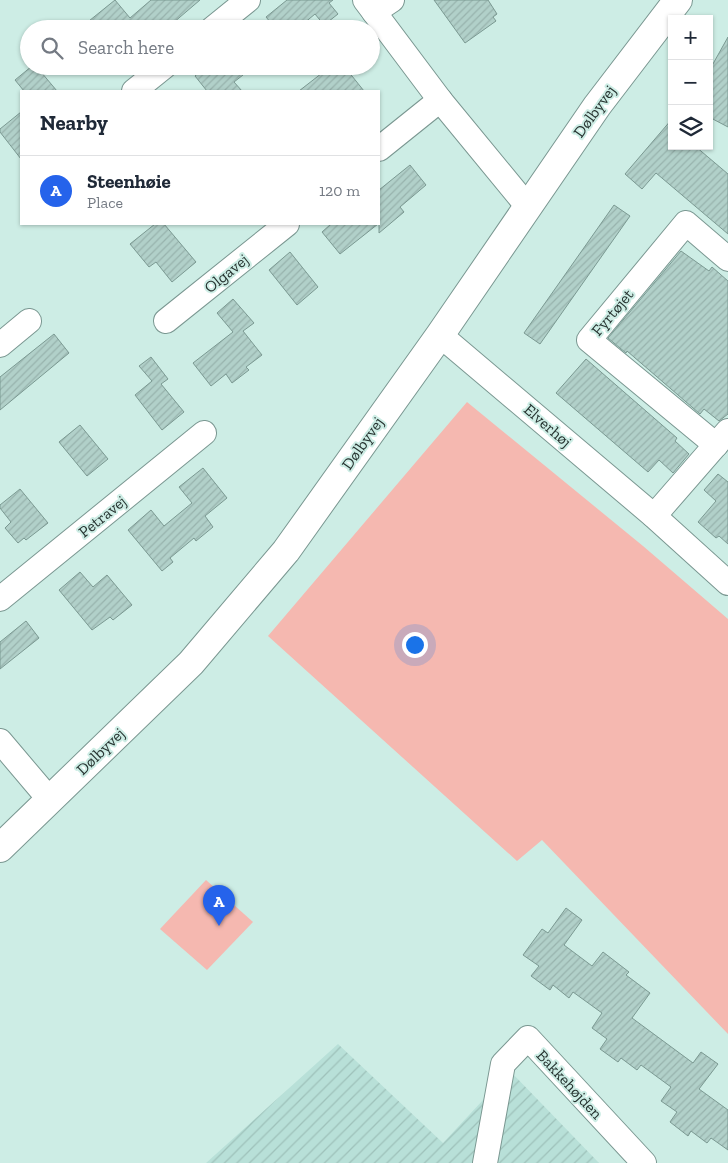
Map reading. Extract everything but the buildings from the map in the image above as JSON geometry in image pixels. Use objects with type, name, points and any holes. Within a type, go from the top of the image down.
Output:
[{"type":"street","points":[[223,20],[248,0]]},
{"type":"street","name":"Dølbyvej","points":[[0,848],[191,663],[286,551],[440,335],[597,106],[678,0]]},
{"type":"street","points":[[377,4],[440,100],[528,207]]},
{"type":"street","points":[[135,90],[154,75]]},
{"type":"street","points":[[380,148],[440,100]]},
{"type":"street","name":"Fyrtøjet","points":[[722,438],[590,340],[686,223],[728,259]]},
{"type":"street","name":"Olgavej","points":[[166,322],[286,225]]},
{"type":"street","points":[[0,345],[30,321]]},
{"type":"street","name":"Elverhøj","points":[[440,335],[654,516],[728,583]]},
{"type":"street","name":"Petravej","points":[[0,599],[204,433]]},
{"type":"street","points":[[654,516],[722,438]]},
{"type":"street","points":[[0,741],[50,800]]},
{"type":"street","name":"Bakkehøjden","points":[[485,1163],[503,1064],[528,1038],[644,1163]]},
{"type":"shaded area","points":[[467,402],[643,546],[728,619],[728,1034],[542,840],[517,861],[268,636]]},
{"type":"shaded area","points":[[206,880],[253,922],[207,970],[160,929]]},
{"type":"shaded area","points":[[338,1044],[443,1143],[510,1071],[599,1163],[206,1163]]},
{"type":"place","name":"Steenhøie","points":[[219,926]]}]
